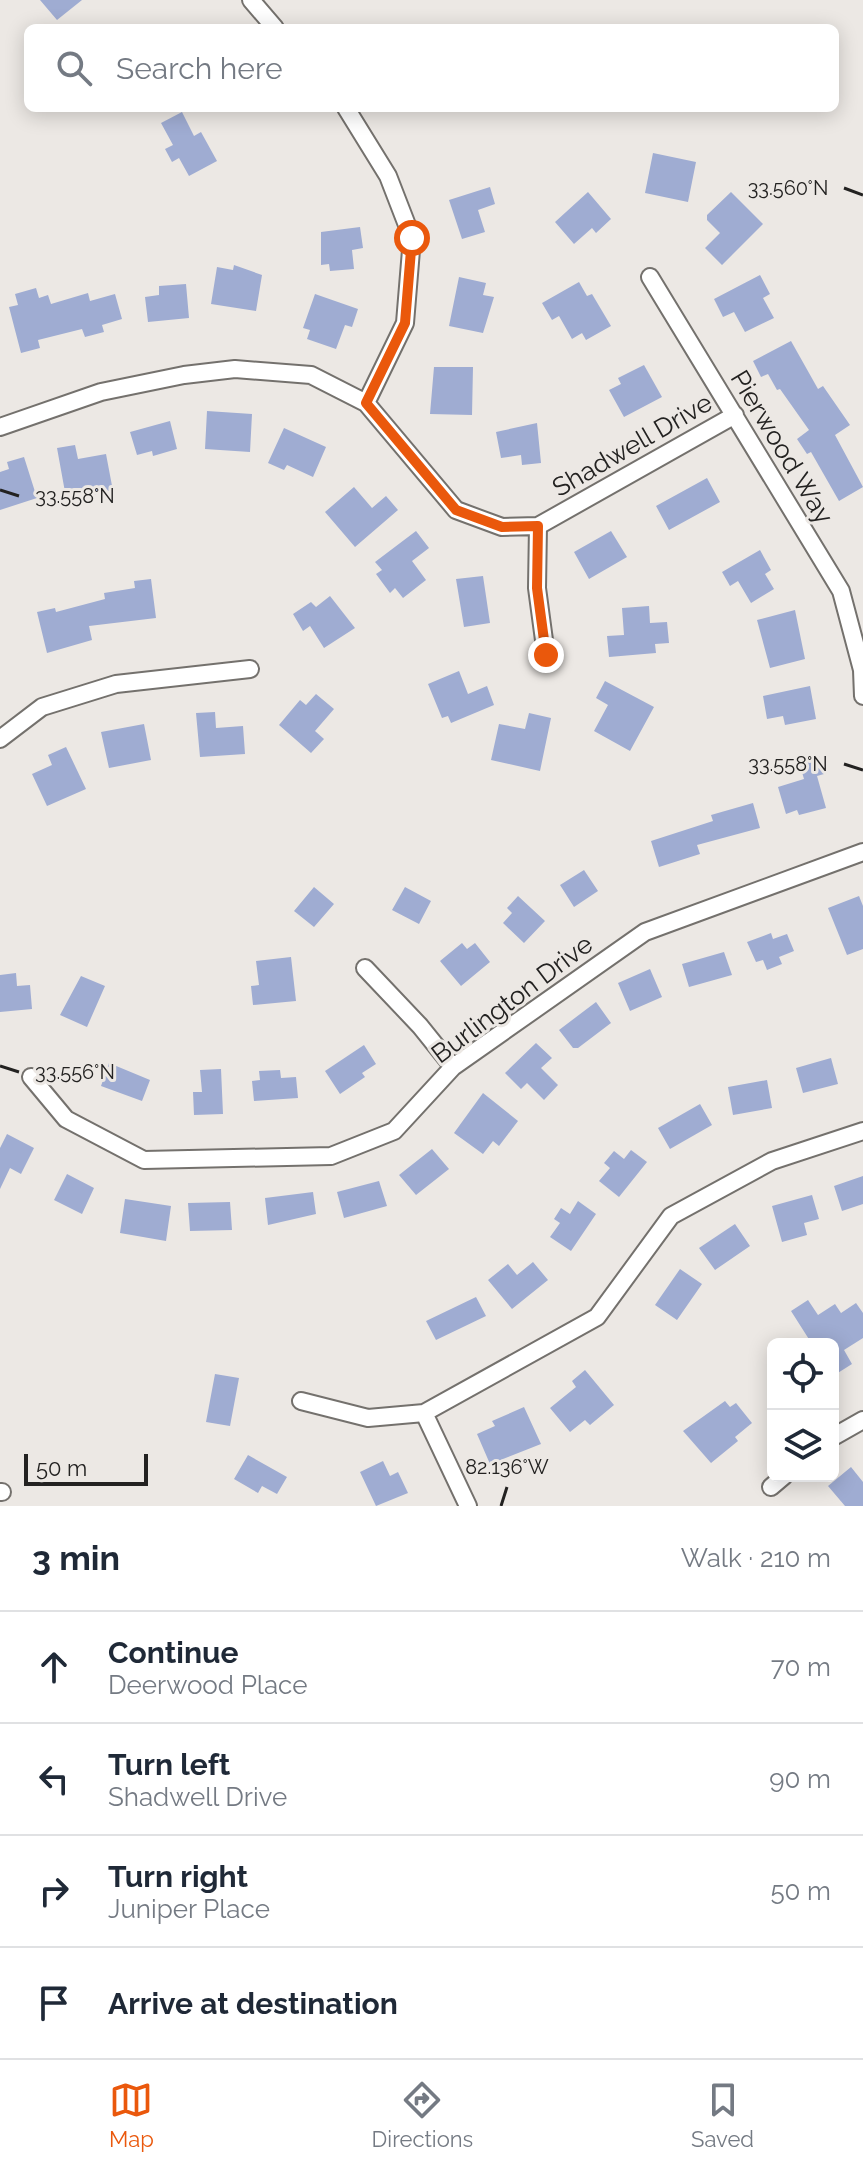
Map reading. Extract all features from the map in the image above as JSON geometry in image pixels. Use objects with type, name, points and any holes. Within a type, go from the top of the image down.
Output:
[{"type":"street","points":[[251,0],[272,24]]},
{"type":"street","points":[[348,112],[388,176],[412,238],[405,323],[366,403]]},
{"type":"street","name":"Pierwood Way","points":[[650,277],[841,591],[862,670],[863,696]]},
{"type":"street","name":"Shadwell Drive","points":[[0,427],[101,392],[235,369],[311,375],[366,403],[456,510],[502,527],[538,526],[735,415]]},
{"type":"street","points":[[538,526],[537,588],[546,655]]},
{"type":"street","points":[[0,739],[42,707],[116,684],[250,669]]},
{"type":"street","name":"Burlington Drive","points":[[31,1077],[66,1119],[144,1160],[331,1156],[394,1131],[453,1067],[645,932],[863,852]]},
{"type":"street","points":[[365,968],[420,1026],[453,1067]]},
{"type":"street","points":[[301,1401],[368,1418],[424,1413],[597,1317],[671,1216],[772,1161],[863,1131]]},
{"type":"street","points":[[424,1413],[468,1506]]},
{"type":"street","points":[[839,1434],[863,1420]]},
{"type":"building","points":[[40,0],[82,0],[57,20]]},
{"type":"building","points":[[182,112],[194,136],[201,132],[217,161],[189,176],[179,158],[172,162],[165,149],[173,145],[161,123]]},
{"type":"building","points":[[653,153],[696,162],[688,202],[645,193]]},
{"type":"building","points":[[490,187],[495,204],[478,210],[485,232],[462,239],[449,200]]},
{"type":"building","points":[[588,192],[611,219],[596,233],[592,228],[574,244],[555,222]]},
{"type":"building","points":[[731,192],[763,224],[722,265],[705,248],[720,233],[707,220],[707,215]]},
{"type":"building","points":[[360,227],[363,248],[352,250],[354,269],[330,271],[329,264],[321,265],[321,232]]},
{"type":"building","points":[[234,265],[262,275],[256,311],[211,304],[217,267],[233,270]]},
{"type":"building","points":[[760,275],[770,294],[763,298],[774,318],[745,332],[734,312],[723,317],[714,299]]},
{"type":"building","points":[[459,277],[486,283],[483,295],[494,297],[483,333],[449,326]]},
{"type":"building","points":[[579,282],[587,296],[592,294],[611,326],[586,340],[582,333],[572,339],[559,316],[552,320],[542,303]]},
{"type":"building","points":[[186,284],[189,318],[148,322],[145,297],[159,295],[159,286]]},
{"type":"building","points":[[36,288],[39,298],[48,295],[51,304],[88,293],[90,301],[115,294],[122,319],[102,325],[104,332],[85,337],[82,329],[38,340],[40,348],[21,353],[9,307],[18,305],[15,294]]},
{"type":"building","points":[[315,294],[358,309],[352,327],[345,325],[336,349],[307,339],[310,330],[303,328]]},
{"type":"building","points":[[791,341],[818,389],[823,386],[850,425],[835,435],[863,487],[839,501],[811,452],[807,454],[797,439],[809,430],[768,374],[761,377],[753,361]]},
{"type":"building","points":[[644,365],[662,397],[624,417],[609,390],[621,384],[618,378]]},
{"type":"building","points":[[434,367],[473,367],[472,415],[430,414]]},
{"type":"building","points":[[207,411],[252,414],[250,452],[205,449]]},
{"type":"building","points":[[170,421],[177,449],[153,456],[152,451],[137,455],[130,432]]},
{"type":"building","points":[[537,423],[541,463],[522,465],[521,455],[501,458],[496,432]]},
{"type":"building","points":[[284,428],[326,447],[313,477],[287,465],[284,470],[268,463]]},
{"type":"building","points":[[75,445],[78,459],[106,454],[113,491],[82,497],[81,489],[65,492],[57,448]]},
{"type":"building","points":[[24,457],[37,498],[0,510],[0,472],[9,469],[7,462]]},
{"type":"building","points":[[707,478],[720,502],[669,530],[656,506]]},
{"type":"building","points":[[354,487],[372,508],[386,496],[398,510],[355,547],[325,512]]},
{"type":"building","points":[[416,531],[429,548],[412,561],[426,580],[403,598],[395,588],[390,593],[376,574],[382,570],[375,562]]},
{"type":"building","points":[[611,531],[627,557],[589,579],[574,552]]},
{"type":"building","points":[[760,550],[771,570],[765,574],[774,589],[751,603],[738,581],[730,586],[722,572]]},
{"type":"building","points":[[483,576],[490,623],[464,627],[456,579]]},
{"type":"building","points":[[151,579],[156,618],[89,626],[92,640],[47,653],[37,612],[55,608],[56,612],[105,599],[104,593],[135,588],[134,581]]},
{"type":"building","points":[[330,596],[355,628],[324,648],[310,626],[303,631],[293,614],[311,602],[316,607]]},
{"type":"building","points":[[649,606],[650,623],[667,622],[669,643],[655,644],[656,653],[609,657],[607,636],[624,635],[622,608]]},
{"type":"building","points":[[795,610],[805,659],[770,668],[757,620]]},
{"type":"building","points":[[459,671],[468,694],[487,686],[494,705],[451,723],[448,716],[442,718],[428,684]]},
{"type":"building","points":[[605,681],[654,707],[630,751],[594,731],[608,705],[596,698]]},
{"type":"building","points":[[810,686],[816,719],[785,725],[783,716],[767,719],[763,696]]},
{"type":"building","points":[[316,694],[334,709],[315,731],[324,739],[311,753],[279,725],[300,700],[306,705]]},
{"type":"building","points":[[215,712],[216,728],[243,726],[245,754],[200,757],[196,713]]},
{"type":"building","points":[[529,713],[551,718],[540,771],[491,760],[499,724],[525,729]]},
{"type":"building","points":[[144,724],[151,760],[109,768],[101,732]]},
{"type":"building","points":[[66,747],[86,789],[47,806],[32,774],[52,765],[48,755]]},
{"type":"building","points":[[819,756],[824,774],[817,776],[826,808],[799,815],[797,810],[786,814],[778,787],[804,779],[799,762]]},
{"type":"building","points":[[753,803],[760,828],[697,845],[700,854],[659,867],[651,841],[713,821],[711,815]]},
{"type":"building","points":[[584,870],[598,891],[574,907],[560,885]]},
{"type":"building","points":[[314,887],[334,904],[314,927],[294,911]]},
{"type":"building","points":[[405,887],[431,901],[419,924],[392,910]]},
{"type":"building","points":[[518,896],[545,921],[524,943],[503,923],[512,913],[507,908]]},
{"type":"building","points":[[859,896],[863,906],[863,949],[847,955],[828,908]]},
{"type":"building","points":[[771,933],[773,939],[787,934],[794,951],[779,957],[782,964],[767,970],[763,960],[756,962],[747,942]]},
{"type":"building","points":[[462,943],[467,949],[475,943],[490,962],[461,986],[440,961]]},
{"type":"building","points":[[724,952],[732,975],[689,987],[682,964]]},
{"type":"building","points":[[291,957],[296,1001],[253,1005],[251,986],[259,985],[256,961]]},
{"type":"building","points":[[650,969],[662,997],[630,1011],[618,983]]},
{"type":"building","points":[[16,973],[17,986],[30,985],[32,1009],[0,1012],[0,975]]},
{"type":"building","points":[[81,976],[105,986],[87,1027],[60,1015]]},
{"type":"building","points":[[596,1002],[611,1023],[578,1048],[573,1048],[559,1030]]},
{"type":"building","points":[[536,1043],[552,1058],[541,1068],[558,1085],[544,1100],[527,1083],[521,1089],[505,1073]]},
{"type":"building","points":[[364,1045],[376,1064],[362,1073],[365,1077],[340,1094],[325,1071]]},
{"type":"building","points":[[831,1058],[838,1084],[803,1093],[796,1068]]},
{"type":"building","points":[[109,1063],[150,1080],[142,1101],[101,1086]]},
{"type":"building","points":[[221,1069],[223,1114],[194,1115],[193,1092],[202,1092],[200,1070]]},
{"type":"building","points":[[280,1070],[281,1078],[296,1077],[298,1098],[254,1101],[252,1081],[260,1080],[259,1071]]},
{"type":"building","points":[[767,1080],[772,1108],[733,1115],[728,1087]]},
{"type":"building","points":[[483,1093],[518,1121],[499,1146],[493,1141],[483,1154],[454,1133]]},
{"type":"building","points":[[700,1104],[712,1125],[670,1149],[658,1128]]},
{"type":"building","points":[[7,1134],[34,1148],[21,1174],[10,1168],[0,1189],[0,1148]]},
{"type":"building","points":[[432,1149],[449,1169],[416,1195],[399,1175]]},
{"type":"building","points":[[631,1150],[647,1162],[619,1197],[599,1181],[610,1168],[604,1163],[614,1151],[624,1159]]},
{"type":"building","points":[[67,1174],[94,1188],[82,1214],[54,1200]]},
{"type":"building","points":[[863,1176],[863,1204],[842,1211],[834,1186]]},
{"type":"building","points":[[379,1181],[387,1206],[344,1218],[337,1192]]},
{"type":"building","points":[[313,1192],[316,1214],[268,1225],[265,1198]]},
{"type":"building","points":[[812,1195],[819,1219],[804,1223],[807,1235],[782,1242],[772,1206]]},
{"type":"building","points":[[125,1199],[171,1206],[166,1241],[120,1233]]},
{"type":"building","points":[[578,1201],[596,1214],[571,1251],[550,1237],[560,1223],[554,1219],[561,1208],[570,1214]]},
{"type":"building","points":[[230,1202],[232,1230],[190,1231],[188,1203]]},
{"type":"building","points":[[735,1224],[750,1246],[715,1270],[699,1248]]},
{"type":"building","points":[[533,1262],[548,1280],[512,1309],[488,1280],[508,1264],[517,1275]]},
{"type":"building","points":[[680,1269],[702,1284],[677,1320],[655,1305]]},
{"type":"building","points":[[476,1297],[486,1316],[436,1340],[426,1321]]},
{"type":"building","points":[[808,1300],[818,1315],[835,1304],[841,1313],[856,1303],[863,1313],[863,1338],[844,1350],[852,1364],[839,1372],[839,1338],[808,1338],[791,1311]]},
{"type":"building","points":[[585,1370],[614,1405],[590,1425],[585,1420],[570,1432],[550,1408],[576,1387],[572,1381]]},
{"type":"building","points":[[215,1374],[239,1378],[230,1426],[206,1422]]},
{"type":"building","points":[[725,1401],[730,1407],[736,1403],[752,1423],[735,1437],[738,1441],[711,1463],[683,1431]]},
{"type":"building","points":[[524,1407],[541,1444],[490,1464],[477,1434],[495,1426],[492,1421]]},
{"type":"building","points":[[248,1455],[287,1477],[277,1494],[262,1486],[258,1493],[234,1479]]},
{"type":"building","points":[[383,1461],[390,1476],[398,1472],[408,1493],[376,1506],[360,1472]]},
{"type":"building","points":[[851,1467],[863,1482],[863,1506],[845,1506],[828,1486],[839,1482],[839,1477]]},
{"type":"route","points":[[412,238],[405,323],[366,403],[456,510],[502,527],[538,526],[537,588],[546,655]]}]
